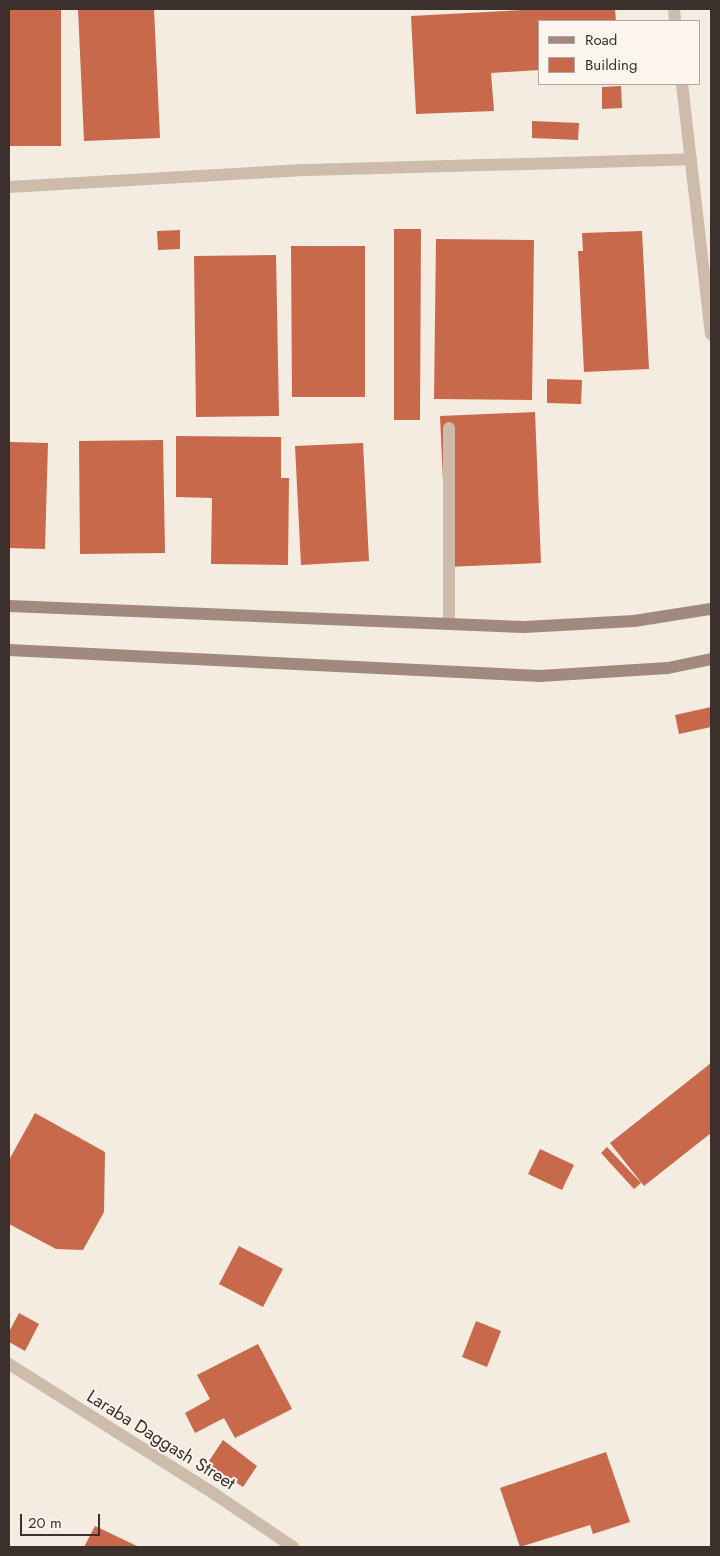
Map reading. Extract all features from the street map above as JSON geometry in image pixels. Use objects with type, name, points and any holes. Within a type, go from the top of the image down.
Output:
[{"type":"street","points":[[682,85],[711,334]]},
{"type":"street","points":[[9,187],[308,170],[691,159]]},
{"type":"street","points":[[449,428],[449,624]]},
{"type":"street","points":[[9,606],[524,627],[634,621],[711,609]]},
{"type":"street","points":[[9,650],[540,676],[668,668],[711,660]]},
{"type":"street","name":"Laraba Daggash Street","points":[[9,1364],[216,1494],[293,1547]]},
{"type":"building","points":[[9,9],[61,9],[61,146],[9,146]]},
{"type":"building","points":[[78,9],[154,9],[160,138],[84,141]]},
{"type":"building","points":[[541,9],[615,9],[616,20],[538,20],[538,70],[491,73],[494,111],[416,114],[411,16]]},
{"type":"building","points":[[621,86],[622,108],[602,109],[602,87]]},
{"type":"building","points":[[532,121],[579,123],[578,140],[532,138]]},
{"type":"building","points":[[394,229],[421,229],[420,420],[394,420]]},
{"type":"building","points":[[180,230],[180,249],[158,250],[157,231]]},
{"type":"building","points":[[642,231],[649,369],[584,372],[578,251],[583,251],[582,233]]},
{"type":"building","points":[[436,239],[534,240],[532,400],[434,399]]},
{"type":"building","points":[[291,246],[365,246],[365,397],[292,397]]},
{"type":"building","points":[[276,255],[279,416],[196,417],[194,256]]},
{"type":"building","points":[[547,379],[582,380],[581,404],[547,403]]},
{"type":"building","points":[[535,412],[541,563],[447,567],[440,416]]},
{"type":"building","points":[[176,436],[281,437],[281,478],[289,478],[288,565],[211,564],[212,498],[176,497]]},
{"type":"building","points":[[163,440],[165,553],[80,554],[79,441]]},
{"type":"building","points":[[9,442],[48,443],[45,549],[9,548]]},
{"type":"building","points":[[363,443],[369,561],[301,565],[295,446]]},
{"type":"building","points":[[711,707],[711,727],[679,734],[675,715]]},
{"type":"building","points":[[711,1063],[711,1133],[644,1186],[610,1143]]},
{"type":"building","points":[[35,1113],[105,1152],[104,1212],[83,1250],[56,1249],[9,1224],[9,1160]]},
{"type":"building","points":[[607,1147],[641,1183],[634,1189],[601,1153]]},
{"type":"building","points":[[540,1149],[574,1165],[562,1190],[528,1174]]},
{"type":"building","points":[[239,1246],[283,1269],[263,1307],[219,1284]]},
{"type":"building","points":[[19,1313],[39,1324],[25,1351],[9,1342],[9,1332]]},
{"type":"building","points":[[476,1321],[501,1331],[487,1367],[462,1357]]},
{"type":"building","points":[[258,1344],[292,1409],[235,1438],[224,1418],[195,1433],[185,1413],[210,1399],[197,1375]]},
{"type":"building","points":[[223,1440],[257,1466],[243,1487],[207,1464]]},
{"type":"building","points":[[606,1452],[630,1522],[593,1534],[590,1525],[520,1547],[500,1488]]},
{"type":"building","points":[[95,1526],[139,1547],[84,1547]]}]
